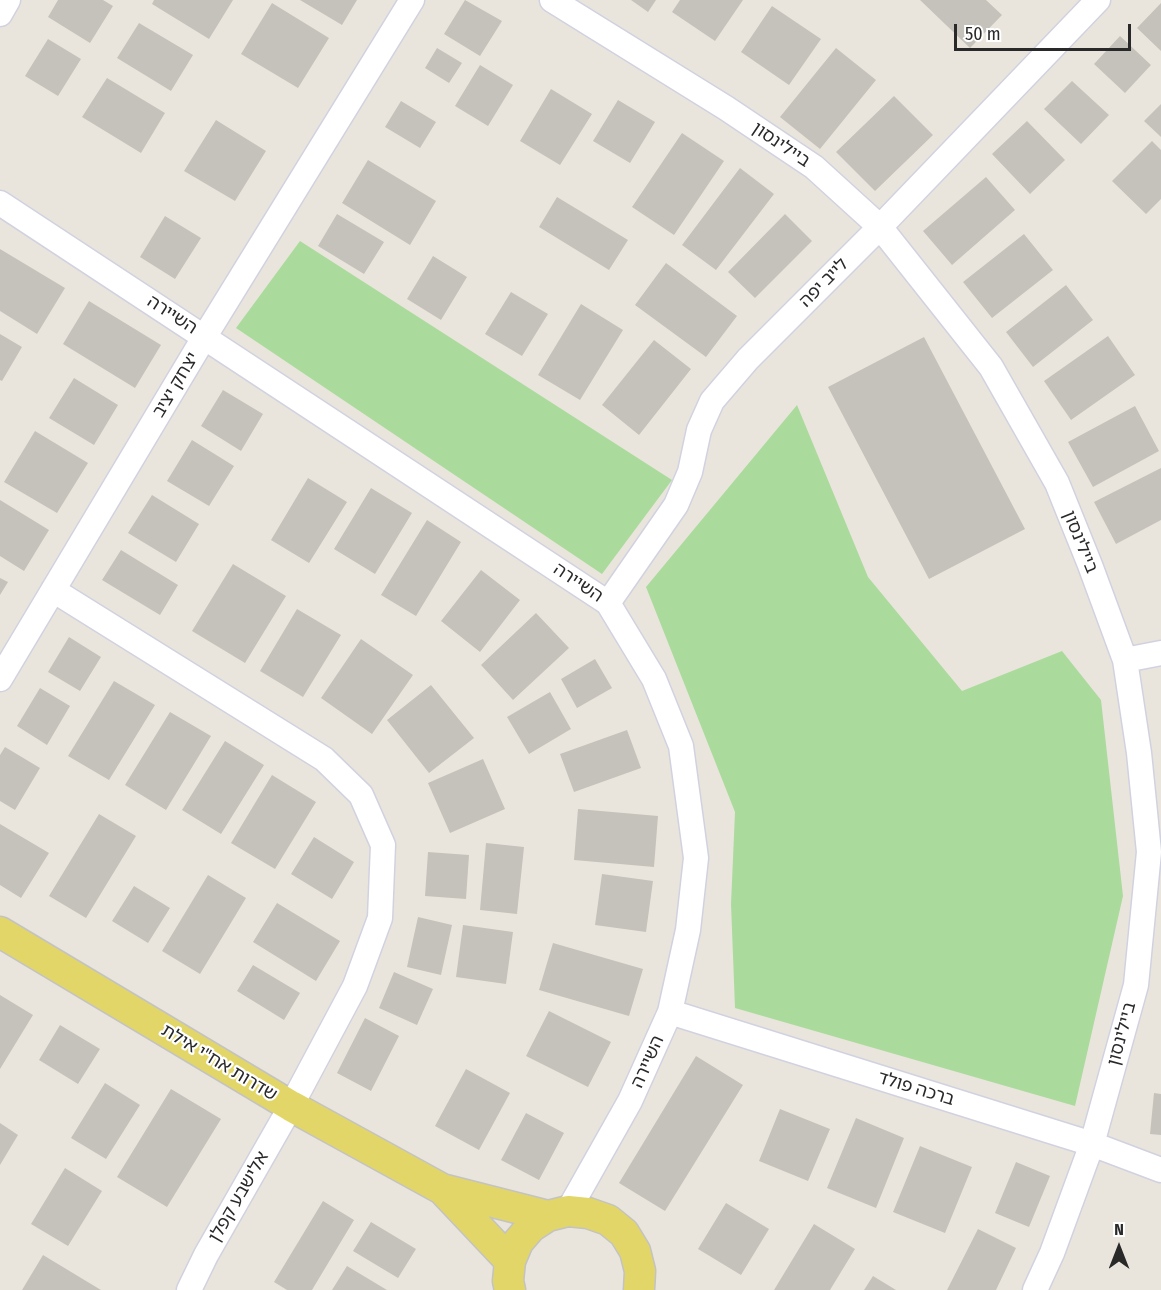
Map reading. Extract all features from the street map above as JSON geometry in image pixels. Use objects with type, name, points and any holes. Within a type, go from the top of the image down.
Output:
[{"type":"main road","name":"שדרות אח\"י אילת","points":[[0,932],[291,1106],[442,1189],[558,1214],[588,1213],[608,1220],[624,1233],[635,1251],[640,1271],[639,1290]]},
{"type":"main road","name":"שדרות אח\"י אילת","points":[[442,1189],[510,1275]]},
{"type":"main road","points":[[510,1275],[518,1242],[531,1227],[558,1214]]},
{"type":"street","points":[[0,14],[8,0]]},
{"type":"street","name":"יצחק יציב","points":[[0,679],[205,336],[412,0]]},
{"type":"street","name":"ביילינסון","points":[[552,0],[726,108],[814,167],[880,227],[991,367],[1052,473],[1090,565],[1125,660],[1139,753],[1149,852],[1136,985],[1092,1144],[1052,1253],[1035,1290]]},
{"type":"street","name":"לייב יפה","points":[[608,603],[676,505],[690,472],[699,430],[712,401],[748,359],[880,227],[1098,0]]},
{"type":"street","name":"השיירה","points":[[0,203],[608,603],[654,679],[681,746],[696,858],[688,930],[670,1012],[630,1101],[558,1214]]},
{"type":"street","name":"אלישבע קפלן","points":[[53,590],[324,759],[361,795],[382,844],[380,918],[355,986],[291,1106],[206,1255],[189,1290]]},
{"type":"street","points":[[1125,660],[1161,654]]},
{"type":"street","name":"ברכה פולד","points":[[670,1012],[1092,1144],[1161,1170]]},
{"type":"green space","points":[[300,241],[672,480],[602,574],[236,328]]},
{"type":"green space","points":[[797,405],[868,577],[962,691],[1062,651],[1101,700],[1123,896],[1075,1106],[735,1008],[731,904],[735,812],[646,587]]},
{"type":"building","points":[[58,0],[103,0],[113,6],[90,43],[48,17]]},
{"type":"building","points":[[154,0],[233,0],[209,39],[152,4]]},
{"type":"building","points":[[300,0],[357,0],[342,25]]},
{"type":"building","points":[[465,0],[502,21],[480,56],[444,34]]},
{"type":"building","points":[[631,0],[656,0],[648,12]]},
{"type":"building","points":[[680,0],[743,0],[715,41],[672,12]]},
{"type":"building","points":[[920,0],[986,0],[1002,15],[970,48]]},
{"type":"building","points":[[272,3],[329,38],[298,88],[241,54]]},
{"type":"building","points":[[1161,3],[1161,51],[1137,28]]},
{"type":"building","points":[[772,6],[821,39],[789,85],[741,52]]},
{"type":"building","points":[[139,23],[193,55],[171,91],[117,58]]},
{"type":"building","points":[[1120,36],[1151,65],[1125,93],[1094,64]]},
{"type":"building","points":[[48,39],[81,59],[58,96],[25,76]]},
{"type":"building","points":[[437,48],[462,63],[449,83],[425,68]]},
{"type":"building","points":[[836,48],[876,80],[820,149],[780,117]]},
{"type":"building","points":[[480,65],[513,85],[488,126],[455,106]]},
{"type":"building","points":[[107,78],[165,113],[141,153],[82,117]]},
{"type":"building","points":[[1072,81],[1109,115],[1081,144],[1044,109]]},
{"type":"building","points":[[551,89],[592,114],[560,165],[520,141]]},
{"type":"building","points":[[894,96],[933,135],[875,191],[836,152]]},
{"type":"building","points":[[618,100],[655,122],[630,163],[593,141]]},
{"type":"building","points":[[401,101],[436,122],[420,148],[385,127]]},
{"type":"building","points":[[1161,104],[1161,137],[1144,121]]},
{"type":"building","points":[[216,120],[266,151],[235,201],[184,171]]},
{"type":"building","points":[[1027,121],[1065,160],[1030,194],[992,154]]},
{"type":"building","points":[[682,133],[724,161],[674,235],[632,207]]},
{"type":"building","points":[[1152,141],[1161,150],[1161,199],[1146,214],[1112,181]]},
{"type":"building","points":[[368,160],[436,201],[410,245],[342,203]]},
{"type":"building","points":[[740,168],[774,194],[716,270],[682,245]]},
{"type":"building","points":[[986,177],[1015,210],[952,265],[923,231]]},
{"type":"building","points":[[557,197],[628,240],[609,270],[539,227]]},
{"type":"building","points":[[337,214],[384,242],[364,274],[318,246]]},
{"type":"building","points":[[785,214],[812,241],[755,298],[728,272]]},
{"type":"building","points":[[165,216],[201,238],[175,279],[140,257]]},
{"type":"building","points":[[1024,234],[1053,270],[992,318],[963,282]]},
{"type":"building","points":[[0,249],[65,288],[37,334],[0,311]]},
{"type":"building","points":[[433,256],[467,277],[441,320],[407,299]]},
{"type":"building","points":[[666,263],[737,316],[706,357],[635,305]]},
{"type":"building","points":[[1066,285],[1093,320],[1033,367],[1006,332]]},
{"type":"building","points":[[511,292],[548,314],[522,356],[485,334]]},
{"type":"building","points":[[89,301],[161,345],[135,388],[63,344]]},
{"type":"building","points":[[581,304],[623,330],[580,400],[538,375]]},
{"type":"building","points":[[0,334],[22,347],[2,381],[0,380]]},
{"type":"building","points":[[1108,336],[1135,375],[1071,420],[1044,381]]},
{"type":"building","points":[[924,337],[1025,529],[929,579],[828,387]]},
{"type":"building","points":[[654,340],[691,369],[639,435],[602,405]]},
{"type":"building","points":[[74,378],[118,405],[94,445],[49,418]]},
{"type":"building","points":[[223,390],[263,414],[241,451],[201,426]]},
{"type":"building","points":[[1135,406],[1159,451],[1093,487],[1068,442]]},
{"type":"building","points":[[35,431],[88,463],[57,513],[4,482]]},
{"type":"building","points":[[192,440],[234,466],[209,506],[167,481]]},
{"type":"building","points":[[1161,468],[1161,520],[1116,544],[1094,502]]},
{"type":"building","points":[[308,478],[347,502],[309,563],[271,540]]},
{"type":"building","points":[[371,488],[412,513],[375,574],[334,549]]},
{"type":"building","points":[[152,495],[199,524],[176,562],[128,533]]},
{"type":"building","points":[[0,500],[49,530],[24,571],[0,556]]},
{"type":"building","points":[[427,520],[461,542],[416,616],[381,595]]},
{"type":"building","points":[[121,550],[178,585],[160,615],[102,580]]},
{"type":"building","points":[[233,564],[286,596],[245,663],[192,631]]},
{"type":"building","points":[[481,570],[520,600],[480,652],[441,621]]},
{"type":"building","points":[[0,578],[8,582],[0,595]]},
{"type":"building","points":[[297,609],[341,635],[303,697],[260,671]]},
{"type":"building","points":[[536,613],[569,648],[513,700],[481,665]]},
{"type":"building","points":[[69,637],[101,657],[80,691],[48,672]]},
{"type":"building","points":[[361,639],[413,675],[372,734],[321,698]]},
{"type":"building","points":[[595,659],[612,688],[577,708],[561,679]]},
{"type":"building","points":[[114,681],[155,705],[109,780],[68,756]]},
{"type":"building","points":[[431,685],[474,738],[429,773],[387,720]]},
{"type":"building","points":[[40,688],[70,706],[47,745],[17,726]]},
{"type":"building","points":[[550,692],[571,729],[529,754],[507,717]]},
{"type":"building","points":[[170,712],[211,736],[166,810],[125,785]]},
{"type":"building","points":[[627,730],[641,768],[574,792],[560,754]]},
{"type":"building","points":[[225,741],[264,765],[221,834],[182,810]]},
{"type":"building","points":[[5,747],[40,768],[15,810],[0,801],[0,755]]},
{"type":"building","points":[[483,759],[505,809],[450,833],[428,783]]},
{"type":"building","points":[[272,775],[316,802],[275,869],[231,843]]},
{"type":"building","points":[[578,809],[658,816],[654,867],[574,860]]},
{"type":"building","points":[[99,814],[136,836],[86,918],[49,896]]},
{"type":"building","points":[[0,824],[49,853],[21,898],[0,885]]},
{"type":"building","points":[[314,837],[354,862],[332,899],[291,874]]},
{"type":"building","points":[[486,843],[524,847],[517,914],[480,910]]},
{"type":"building","points":[[428,852],[469,855],[466,899],[425,896]]},
{"type":"building","points":[[602,874],[653,881],[646,932],[595,925]]},
{"type":"building","points":[[208,875],[246,898],[200,974],[162,951]]},
{"type":"building","points":[[134,886],[170,908],[148,943],[112,921]]},
{"type":"building","points":[[277,903],[340,941],[316,981],[253,942]]},
{"type":"building","points":[[418,917],[452,925],[441,975],[407,967]]},
{"type":"building","points":[[463,925],[513,932],[506,984],[456,977]]},
{"type":"building","points":[[553,943],[643,969],[629,1016],[539,990]]},
{"type":"building","points":[[253,965],[300,993],[284,1020],[237,991]]},
{"type":"building","points":[[394,972],[433,989],[417,1025],[379,1008]]},
{"type":"building","points":[[0,995],[33,1015],[0,1069]]},
{"type":"building","points":[[549,1011],[611,1042],[588,1087],[526,1056]]},
{"type":"building","points":[[365,1018],[399,1036],[371,1091],[337,1073]]},
{"type":"building","points":[[60,1025],[100,1049],[78,1084],[39,1060]]},
{"type":"building","points":[[696,1056],[743,1085],[665,1211],[619,1183]]},
{"type":"building","points":[[466,1069],[510,1093],[479,1150],[435,1126]]},
{"type":"building","points":[[105,1083],[140,1105],[106,1159],[71,1138]]},
{"type":"building","points":[[171,1089],[221,1119],[167,1207],[117,1177]]},
{"type":"building","points":[[1154,1093],[1161,1094],[1161,1135],[1150,1134]]},
{"type":"building","points":[[780,1109],[830,1129],[808,1181],[759,1161]]},
{"type":"building","points":[[526,1113],[564,1133],[539,1180],[501,1160]]},
{"type":"building","points":[[856,1118],[904,1138],[876,1208],[827,1188]]},
{"type":"building","points":[[0,1123],[18,1135],[0,1165]]},
{"type":"building","points":[[920,1146],[972,1167],[945,1233],[893,1212]]},
{"type":"building","points":[[1016,1162],[1050,1176],[1029,1227],[995,1213]]},
{"type":"building","points":[[65,1168],[102,1191],[68,1246],[31,1224]]},
{"type":"building","points":[[323,1201],[354,1220],[312,1290],[287,1290],[274,1282]]},
{"type":"building","points":[[726,1203],[769,1229],[741,1275],[698,1249]]},
{"type":"building","points":[[371,1222],[416,1249],[398,1278],[353,1251]]},
{"type":"building","points":[[814,1224],[855,1249],[830,1290],[774,1290]]},
{"type":"building","points":[[978,1229],[1016,1248],[996,1290],[947,1290]]},
{"type":"building","points":[[43,1255],[101,1290],[22,1290]]},
{"type":"building","points":[[347,1266],[387,1290],[332,1290]]},
{"type":"building","points":[[873,1276],[896,1290],[864,1290]]}]
